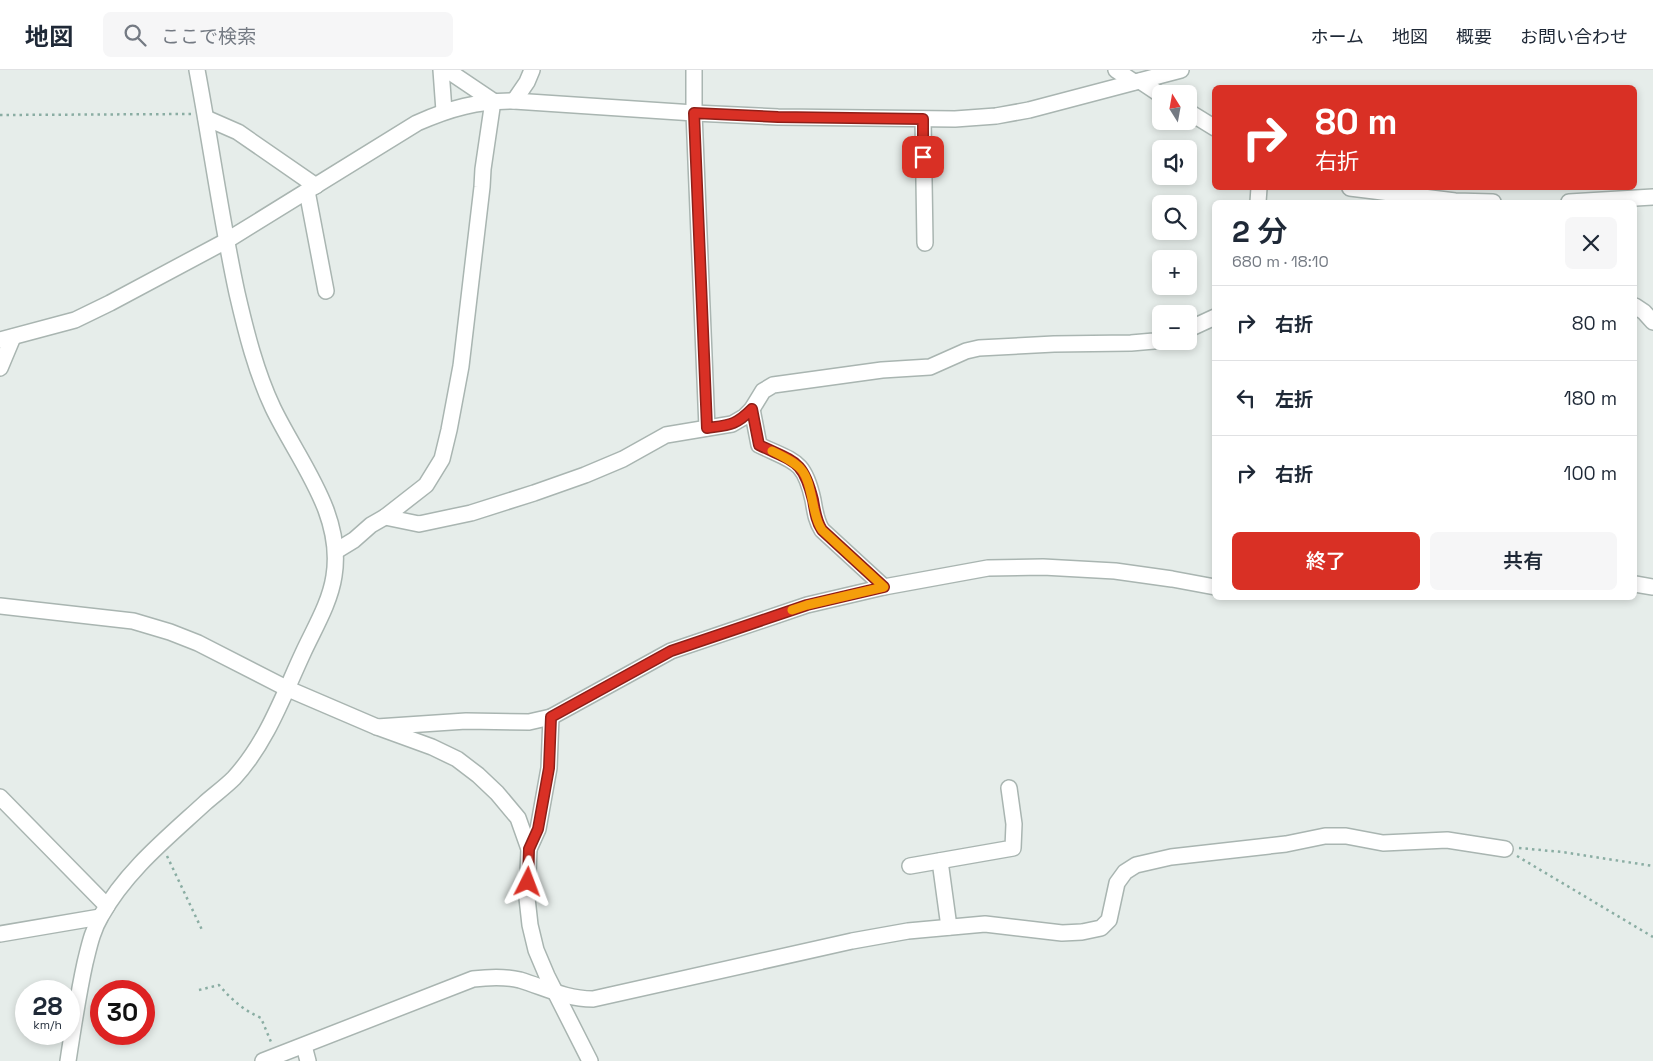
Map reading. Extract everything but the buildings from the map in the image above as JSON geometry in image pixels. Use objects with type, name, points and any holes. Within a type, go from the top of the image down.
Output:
[{"type":"street","points":[[68,1061],[92,935],[104,911],[118,888],[146,857],[234,778],[250,757],[270,726],[325,606],[334,578],[336,552],[329,516],[316,486],[273,409],[250,347],[226,242],[197,70]]},
{"type":"street","points":[[441,70],[444,111]]},
{"type":"street","points":[[448,70],[493,101]]},
{"type":"street","points":[[514,101],[527,82],[532,70]]},
{"type":"street","points":[[694,70],[694,113],[707,428]]},
{"type":"street","points":[[1116,70],[1152,90]]},
{"type":"street","points":[[0,368],[6,338],[75,320],[226,242],[417,123],[444,111],[493,101],[514,101],[778,117],[955,119],[1004,115],[1030,110],[1181,70]]},
{"type":"street","points":[[336,552],[371,525],[386,517],[426,485],[442,459],[461,366],[483,169],[493,101]]},
{"type":"street","points":[[206,116],[238,132],[312,189],[326,292]]},
{"type":"street","points":[[1198,118],[1212,126]]},
{"type":"street","points":[[923,119],[925,243]]},
{"type":"street","points":[[1353,190],[1367,200]]},
{"type":"street","points":[[1366,190],[1447,200]]},
{"type":"street","points":[[1596,200],[1653,196]]},
{"type":"street","points":[[1637,307],[1653,322]]},
{"type":"street","points":[[1197,325],[1212,318]]},
{"type":"street","points":[[386,517],[420,524],[471,513],[586,475],[622,459],[666,435],[732,424],[744,417],[752,409],[763,391],[773,384],[882,370],[930,367],[966,351],[979,348],[1054,344],[1130,343],[1152,340]]},
{"type":"street","points":[[752,409],[759,445],[795,462],[804,471],[809,482],[818,524],[822,530],[884,587]]},
{"type":"street","points":[[377,727],[466,721],[529,722],[551,717],[671,651],[807,605],[884,587],[988,568],[1044,567],[1115,571],[1212,586]]},
{"type":"street","points":[[1637,584],[1653,587]]},
{"type":"street","points":[[0,606],[133,621],[158,628],[198,643],[286,688],[377,727],[432,747],[457,759],[478,775],[518,818],[529,849],[527,898],[530,925],[536,950],[590,1061]]},
{"type":"street","points":[[529,849],[538,829],[549,768],[551,717]]},
{"type":"street","points":[[910,866],[1013,848],[1014,824],[1009,788]]},
{"type":"street","points":[[0,797],[104,911]]},
{"type":"street","points":[[270,1058],[473,979],[495,976],[519,980],[578,999],[593,999],[852,941],[908,931],[985,924],[1062,933],[1082,932],[1100,928],[1108,920],[1117,883],[1125,872],[1136,865],[1171,857],[1286,844],[1325,836],[1346,836],[1382,844],[1447,840],[1504,849]]},
{"type":"street","points":[[940,861],[949,927]]},
{"type":"street","points":[[0,934],[104,911]]},
{"type":"street","points":[[304,1046],[308,1061]]},
{"type":"path","points":[[0,115],[206,116]]},
{"type":"path","points":[[161,843],[202,932]]},
{"type":"path","points":[[1504,849],[1520,848],[1562,852],[1653,866]]},
{"type":"path","points":[[1504,849],[1653,937]]},
{"type":"path","points":[[200,990],[219,985],[232,1001],[260,1018],[270,1058]]},
{"type":"slow traffic","points":[[772,451],[795,462],[804,471],[809,482],[818,524],[822,530],[884,587],[792,610]]},
{"type":"route","points":[[528,882],[529,849],[538,829],[549,768],[551,717],[671,651],[807,605],[884,587],[822,530],[818,524],[809,482],[804,471],[795,462],[759,445],[752,409],[744,417],[732,424],[707,428],[694,113],[778,117],[923,119],[923,157]]}]
